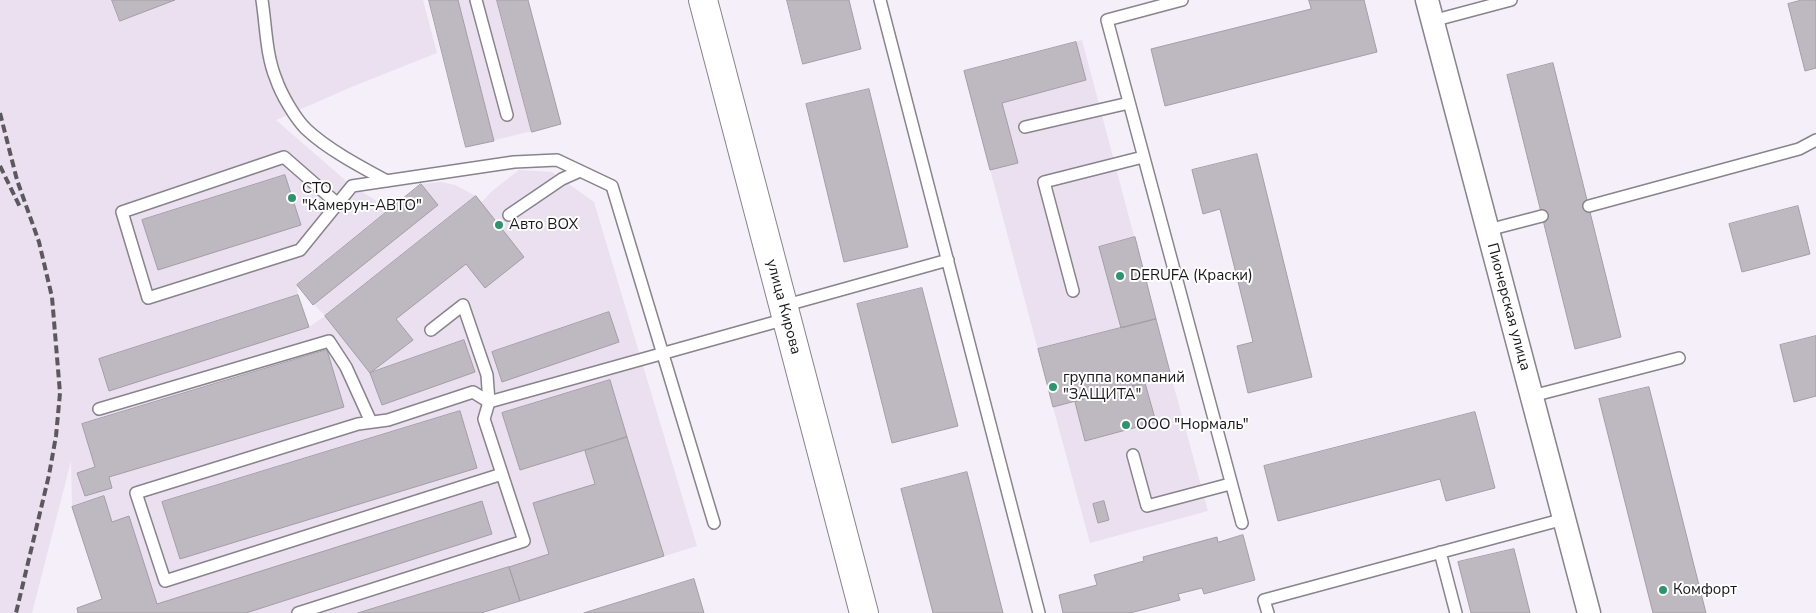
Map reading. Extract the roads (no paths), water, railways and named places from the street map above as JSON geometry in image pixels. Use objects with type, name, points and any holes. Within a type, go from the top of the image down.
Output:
[{"type":"main road","name":"улица Кирова","points":[[703,0],[864,613]]},
{"type":"street","name":"Пионерская улица","points":[[1430,10],[1589,613]]},
{"type":"lane","points":[[262,0],[268,50],[276,79],[286,100],[305,128],[330,147],[387,181]]},
{"type":"lane","points":[[476,0],[507,116]]},
{"type":"lane","points":[[880,0],[1039,613]]},
{"type":"lane","points":[[1182,0],[1107,20],[1242,523]]},
{"type":"lane","points":[[1430,10],[1511,0]]},
{"type":"lane","points":[[1024,127],[1129,103]]},
{"type":"lane","points":[[1589,206],[1799,148],[1816,140]]},
{"type":"lane","points":[[1074,291],[1044,182],[1143,156]]},
{"type":"lane","points":[[339,205],[284,157],[122,212],[148,298],[300,250],[339,205],[352,186],[514,162],[557,160],[612,186],[714,523]]},
{"type":"lane","points":[[509,215],[562,179],[580,171]]},
{"type":"lane","points":[[1488,230],[1542,216]]},
{"type":"lane","points":[[502,474],[165,581],[136,493],[358,424],[388,420],[473,392],[489,402],[663,352],[948,260]]},
{"type":"lane","points":[[298,613],[524,542],[484,419],[489,402],[486,375],[463,305],[431,330]]},
{"type":"lane","points":[[99,409],[329,341],[346,367],[371,422]]},
{"type":"lane","points":[[1532,396],[1680,358]]},
{"type":"lane","points":[[1133,455],[1147,506],[1230,484]]},
{"type":"lane","points":[[1268,613],[1264,600],[1564,519]]},
{"type":"lane","points":[[1440,552],[1456,613]]},
{"type":"railway","points":[[0,113],[17,180],[39,242],[52,297],[60,393],[56,436],[49,475],[16,613]]},
{"type":"railway","points":[[0,166],[21,209]]},
{"type":"place","name":"СТО \"Камерун-АВТО\"","points":[[292,198]]},
{"type":"place","name":"Авто BOX","points":[[499,225]]},
{"type":"place","name":"DERUFA (Краски)","points":[[1120,276]]},
{"type":"place","name":"группа компаний \"ЗАЩИТА\"","points":[[1053,387]]},
{"type":"place","name":"ООО \"Нормаль\"","points":[[1126,425]]},
{"type":"place","name":"Комфорт","points":[[1663,590]]}]
